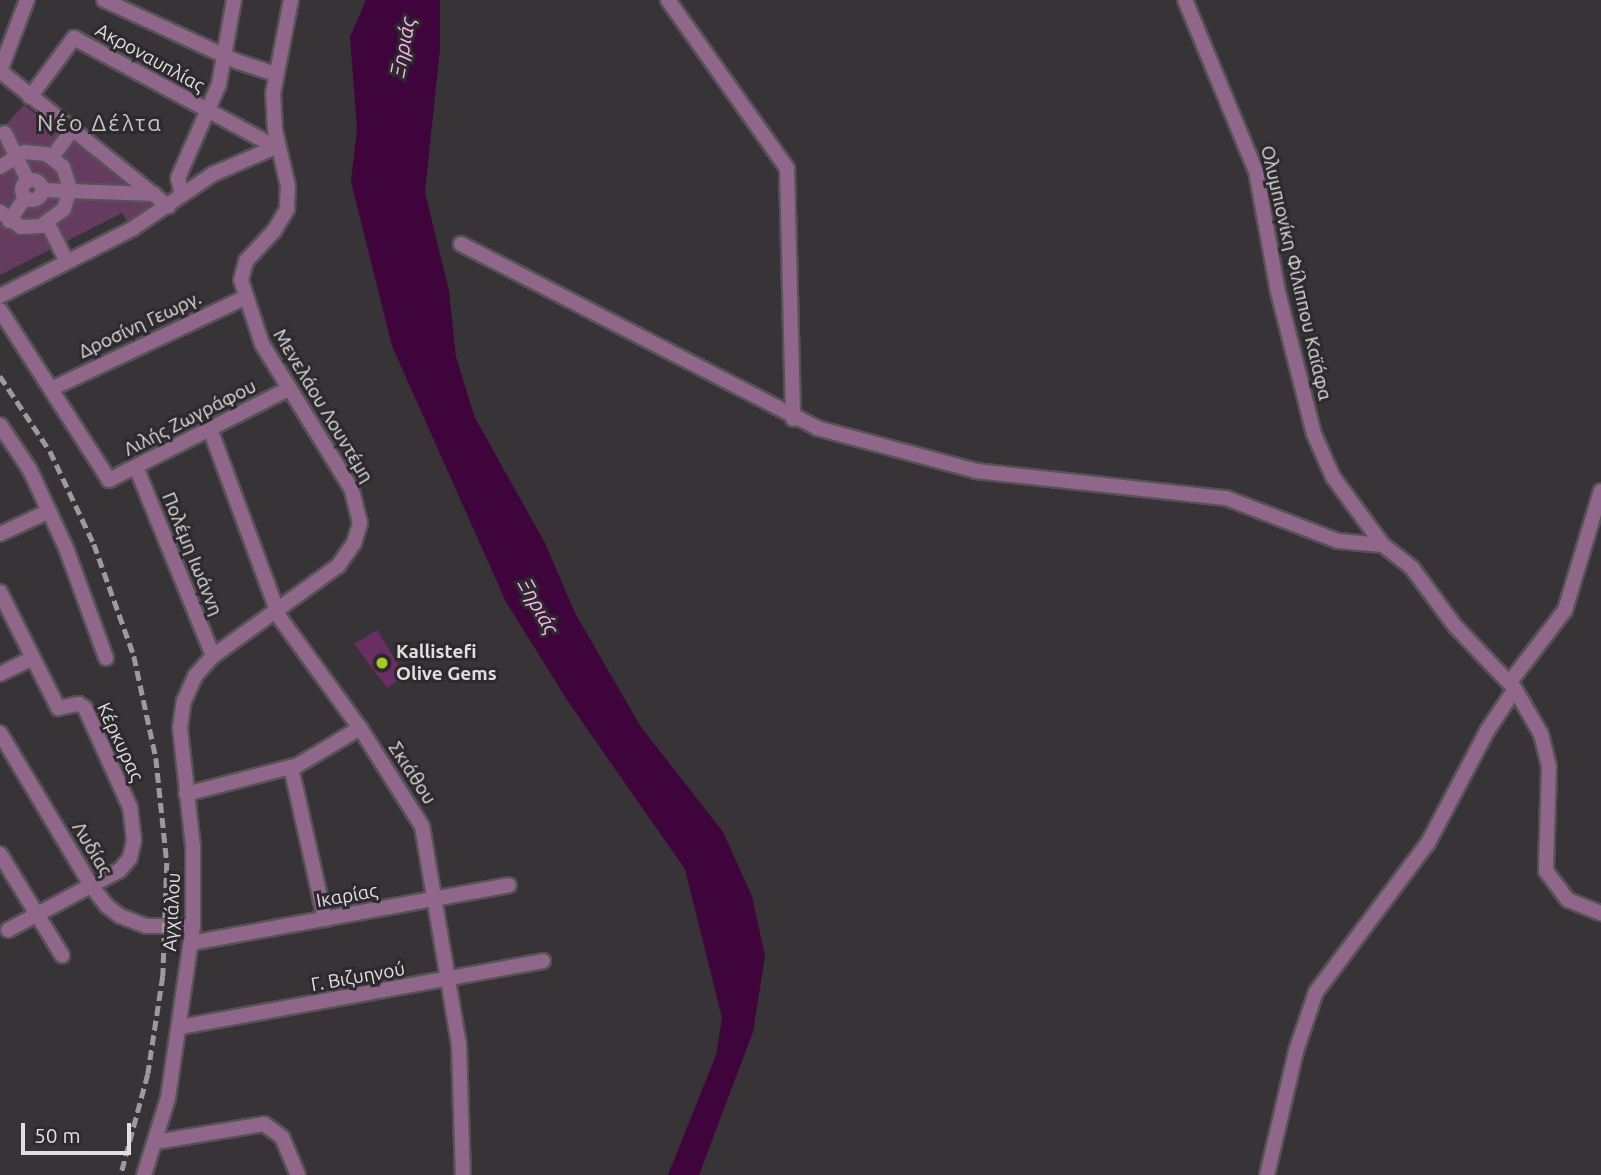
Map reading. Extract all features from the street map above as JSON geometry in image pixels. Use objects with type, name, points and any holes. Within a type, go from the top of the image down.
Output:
[{"type":"street","points":[[27,0],[0,71],[168,205]]},
{"type":"street","points":[[104,0],[225,56],[275,74]]},
{"type":"street","points":[[182,194],[180,173],[208,112],[225,56],[234,0]]},
{"type":"street","name":"Μενελάου Λουντέμη","points":[[213,656],[338,566],[354,543],[360,523],[351,488],[262,344],[244,298],[243,267],[287,209],[288,186],[276,146],[275,74],[291,0]]},
{"type":"street","points":[[668,0],[787,168],[793,419]]},
{"type":"street","name":"Ολυμπιονίκη Φίλιππου Καϊάφα","points":[[1185,0],[1256,171],[1278,292],[1314,434],[1333,477],[1384,545],[1412,568],[1455,625],[1513,686],[1547,751],[1550,788],[1546,871],[1568,900],[1601,913]]},
{"type":"street","name":"Ακροναυπλίας","points":[[30,97],[74,38],[276,146]]},
{"type":"street","points":[[52,157],[72,130]]},
{"type":"street","points":[[5,133],[29,181]]},
{"type":"street","points":[[0,296],[67,262],[168,205],[182,194],[276,146]]},
{"type":"street","points":[[0,167],[16,155],[32,151],[52,157],[66,174],[69,192],[64,209],[48,224],[28,228],[5,216],[25,198],[37,198],[42,190]]},
{"type":"street","points":[[29,181],[37,182],[42,190]]},
{"type":"street","points":[[25,198],[22,189],[29,181]]},
{"type":"street","points":[[42,190],[154,194]]},
{"type":"street","points":[[48,224],[67,262]]},
{"type":"street","points":[[461,244],[793,419],[958,468],[1203,494],[1283,516],[1338,541],[1384,545]]},
{"type":"street","name":"Δροσίνη Γεωργ.","points":[[53,388],[244,298]]},
{"type":"street","points":[[0,310],[53,388]]},
{"type":"street","name":"Λιλής Ζωγράφου","points":[[53,388],[110,480],[288,389]]},
{"type":"street","points":[[0,425],[49,511],[106,658]]},
{"type":"street","name":"Σκιάθου","points":[[211,429],[276,609],[290,636],[360,728],[419,819],[451,980],[461,1073],[463,1175]]},
{"type":"street","name":"Πολέμη Ιωάννη","points":[[136,467],[213,656]]},
{"type":"street","points":[[1266,1175],[1296,1051],[1316,992],[1428,843],[1513,686],[1565,610],[1601,491]]},
{"type":"street","points":[[0,534],[49,511]]},
{"type":"street","name":"Κέρκυρας","points":[[0,593],[58,708],[79,704],[86,708],[131,813],[134,840],[130,858],[92,887]]},
{"type":"street","name":"Αγχιάλου","points":[[144,1175],[168,1098],[193,926],[193,846],[186,794],[181,714],[188,688],[213,656]]},
{"type":"street","points":[[0,674],[31,659]]},
{"type":"street","points":[[186,794],[292,767],[360,728]]},
{"type":"street","name":"Λυδίας","points":[[0,733],[92,887],[125,919],[157,928],[193,926]]},
{"type":"street","points":[[292,767],[325,919]]},
{"type":"street","points":[[0,854],[62,955]]},
{"type":"street","name":"Ικαρίας","points":[[191,943],[509,885]]},
{"type":"street","points":[[8,930],[92,887]]},
{"type":"street","name":"Γ. Βιζυηνού","points":[[180,1027],[451,980],[543,961]]},
{"type":"street","points":[[155,1142],[264,1124],[282,1137],[298,1175]]},
{"type":"shaded area","points":[[24,105],[154,204],[127,221],[122,213],[0,275],[0,131]]},
{"type":"water","name":"Ξηριάς","points":[[366,0],[440,0],[440,49],[425,192],[449,291],[456,357],[475,418],[545,543],[575,613],[641,727],[723,832],[752,896],[765,956],[753,1032],[699,1175],[668,1175],[716,1055],[722,1018],[685,869],[569,703],[506,602],[392,346],[351,182],[357,128],[350,37]]},
{"type":"building","name":"Kallistefi Olive Gems","points":[[377,630],[405,676],[387,688],[354,644]]},
{"type":"railway","points":[[0,376],[50,451],[94,544],[134,656],[156,758],[167,863],[163,976],[148,1074],[121,1175]]},
{"type":"place","name":"Kallistefi Olive Gems","points":[[382,663]]},
{"type":"district","name":"Νέο Δέλτα","points":[[100,123]]}]
